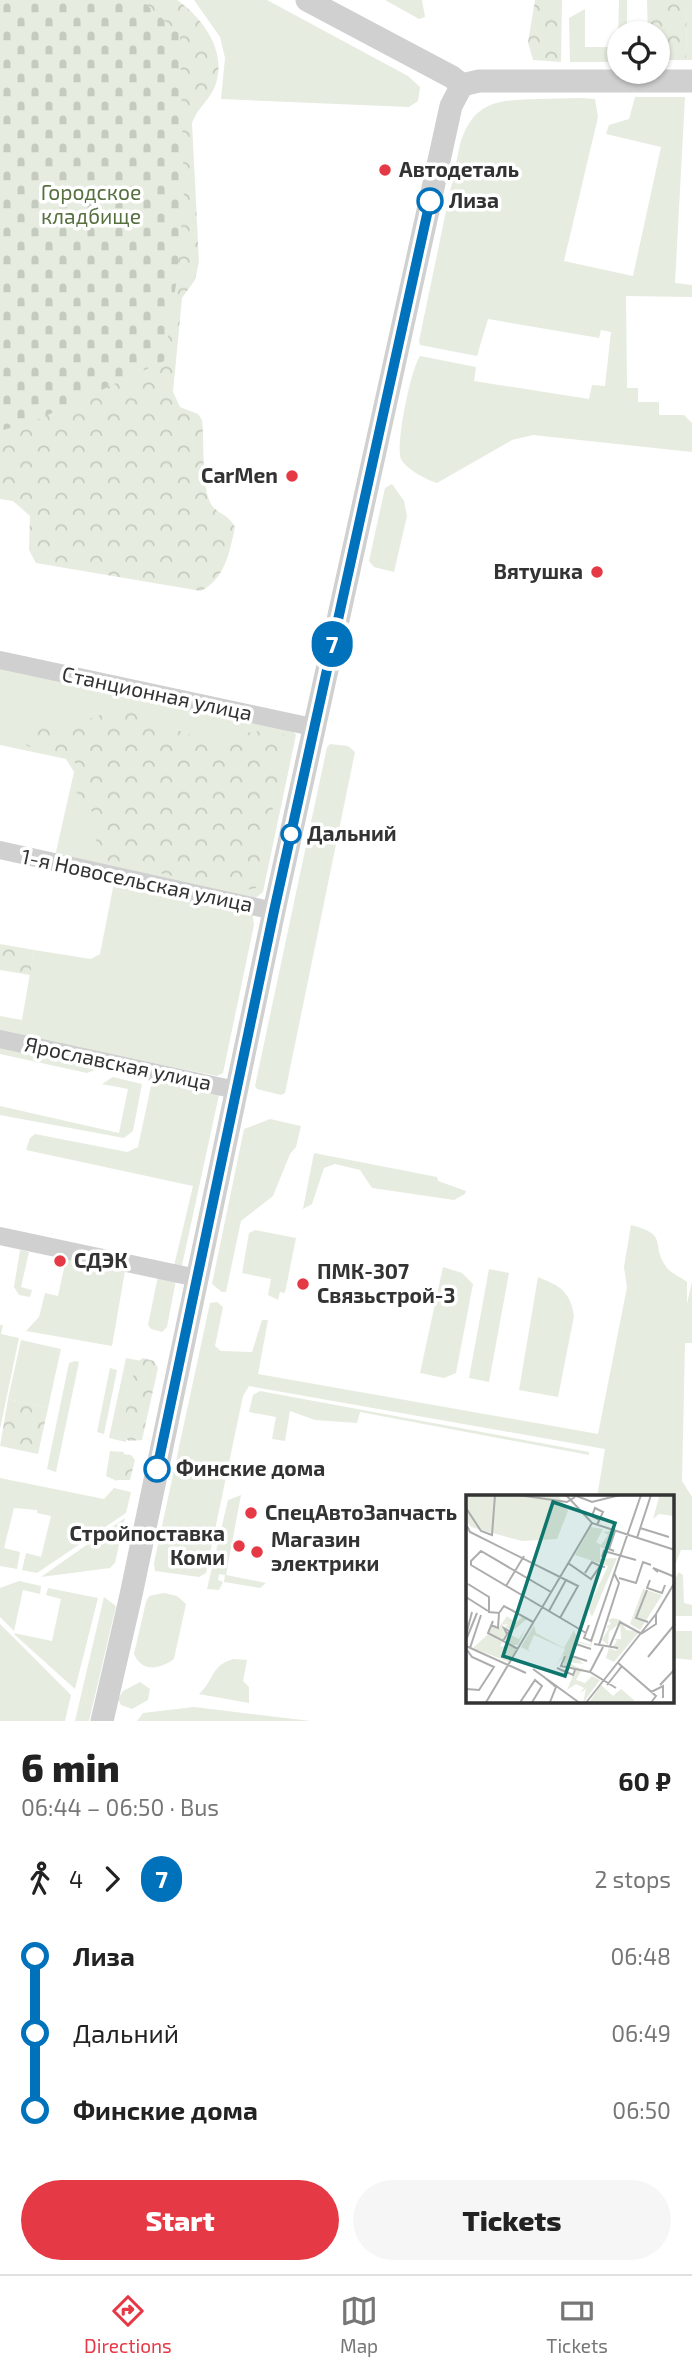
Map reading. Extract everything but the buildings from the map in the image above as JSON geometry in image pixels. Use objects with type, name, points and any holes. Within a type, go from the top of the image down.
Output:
[{"type":"street","points":[[307,0],[452,77],[462,85]]},
{"type":"street","points":[[102,1721],[274,911],[451,106],[462,85],[479,81],[692,81]]},
{"type":"street","name":"Станционная улица","points":[[0,660],[303,725],[315,724]]},
{"type":"street","name":"1-я Новосельская улица","points":[[0,850],[274,911]]},
{"type":"street","name":"Ярославская улица","points":[[0,1039],[236,1090]]},
{"type":"street","points":[[0,1236],[197,1278]]},
{"type":"green space","name":"Городское кладбище","points":[[0,0],[177,0],[204,26],[216,49],[218,73],[215,86],[192,123],[199,262],[195,280],[182,298],[173,392],[180,407],[198,414],[202,420],[205,480],[210,501],[235,527],[221,572],[201,591],[36,563],[29,550],[30,516],[13,501],[0,499]]},
{"type":"green space","name":"Городское кладбище","points":[[0,0],[141,0],[180,34],[184,199],[176,284],[164,361],[39,419],[0,431]]},
{"type":"green space","points":[[194,0],[267,0],[408,76],[420,87],[418,101],[409,107],[221,99],[225,58],[220,37]]},
{"type":"green space","points":[[385,0],[422,0],[425,17],[419,19]]},
{"type":"green space","points":[[535,0],[562,0],[561,62],[533,60],[528,42]]},
{"type":"green space","points":[[619,0],[627,0],[627,21],[619,21]]},
{"type":"green space","points":[[647,0],[687,0],[686,60],[670,60],[670,21],[648,21]]},
{"type":"green space","points":[[687,0],[692,0],[692,60],[686,60]]},
{"type":"green space","points":[[585,9],[585,47],[607,47],[607,62],[570,62],[569,18]]},
{"type":"green space","points":[[635,97],[685,97],[675,283],[692,285],[692,297],[626,296],[627,388],[638,388],[638,402],[659,402],[659,415],[684,415],[692,423],[692,452],[533,435],[512,440],[437,483],[423,477],[404,463],[400,451],[405,407],[412,375],[420,356],[476,367],[474,381],[589,399],[592,385],[605,386],[611,332],[601,330],[599,338],[488,319],[477,356],[420,345],[460,144],[466,129],[481,110],[501,102],[526,99],[595,99],[598,117],[564,261],[633,276],[661,147],[606,134],[609,125],[629,119]]},
{"type":"green space","points":[[392,484],[404,501],[407,516],[394,572],[374,567],[369,561],[385,488]]},
{"type":"green space","points":[[0,668],[293,730],[296,735],[263,892],[253,900],[58,856],[56,852],[74,772],[66,759],[0,745]]},
{"type":"green space","points":[[119,709],[141,713],[202,738],[258,731],[279,733],[288,737],[256,888],[241,891],[101,860],[95,849],[99,820],[76,792],[78,778],[74,760],[61,753],[27,746],[23,740],[25,731],[38,722],[80,721]]},
{"type":"green space","points":[[330,744],[348,746],[355,752],[285,1093],[281,1095],[257,1089],[255,1086],[327,747]]},
{"type":"green space","points":[[114,883],[252,912],[254,925],[223,1073],[217,1076],[0,1032],[0,1016],[22,1020],[34,950],[91,959],[100,954]]},
{"type":"green space","points":[[0,944],[34,950],[30,975],[0,970]]},
{"type":"green space","points":[[0,1044],[96,1065],[95,1070],[87,1073],[0,1054]]},
{"type":"green space","points":[[113,1077],[142,1084],[133,1131],[124,1138],[0,1115],[0,1106],[119,1133],[128,1089],[102,1084]]},
{"type":"green space","points":[[159,1079],[219,1095],[181,1270],[174,1266],[193,1186],[26,1150],[30,1138],[35,1134],[127,1152],[138,1147],[151,1086]]},
{"type":"green space","points":[[270,1119],[301,1126],[296,1147],[290,1154],[273,1196],[241,1221],[226,1292],[222,1292],[212,1284],[244,1129]]},
{"type":"green space","points":[[314,1153],[437,1177],[438,1181],[466,1191],[454,1200],[372,1188],[360,1170],[335,1164],[324,1168],[312,1204],[303,1209]]},
{"type":"green space","points":[[631,1225],[655,1236],[667,1268],[687,1282],[687,1304],[692,1281],[692,1343],[685,1343],[682,1481],[692,1497],[692,1550],[681,1550],[674,1568],[674,1495],[597,1495],[605,1449],[249,1386],[243,1396],[206,1573],[199,1577],[155,1571],[154,1563],[210,1303],[217,1302],[223,1307],[215,1346],[221,1351],[252,1352],[262,1320],[268,1320],[258,1374],[598,1434],[627,1287],[624,1267]]},
{"type":"green space","points":[[255,1230],[296,1238],[285,1293],[280,1292],[278,1300],[268,1295],[271,1279],[242,1273],[249,1233]]},
{"type":"green space","points":[[20,1250],[29,1252],[21,1287],[32,1290],[30,1297],[19,1295],[14,1287]]},
{"type":"green space","points":[[67,1255],[125,1271],[112,1346],[26,1331],[39,1317],[45,1293],[58,1296]]},
{"type":"green space","points":[[443,1267],[462,1273],[473,1284],[456,1373],[444,1378],[420,1373]]},
{"type":"green space","points":[[489,1269],[509,1273],[489,1382],[469,1378]]},
{"type":"green space","points":[[158,1276],[176,1280],[167,1327],[162,1332],[151,1329],[148,1325]]},
{"type":"green space","points":[[538,1277],[563,1290],[570,1301],[574,1316],[558,1397],[519,1390]]},
{"type":"green space","points":[[0,1325],[3,1325],[1,1334],[19,1338],[0,1429]]},
{"type":"green space","points":[[21,1340],[61,1349],[48,1408],[8,1399]]},
{"type":"green space","points":[[126,1358],[141,1361],[126,1442],[109,1438]]},
{"type":"green space","points":[[143,1358],[154,1361],[158,1368],[142,1440],[129,1441],[121,1435],[136,1363]]},
{"type":"green space","points":[[79,1362],[56,1472],[47,1469],[69,1363]]},
{"type":"green space","points":[[110,1368],[117,1370],[104,1434],[97,1432]]},
{"type":"green space","points":[[260,1391],[589,1452],[589,1455],[360,1412],[357,1423],[315,1420],[290,1411],[285,1441],[272,1439],[276,1417],[249,1412],[253,1395]]},
{"type":"green space","points":[[8,1399],[48,1408],[38,1454],[0,1446]]},
{"type":"green space","points":[[110,1451],[124,1452],[117,1481],[106,1476]]},
{"type":"green space","points":[[122,1454],[131,1455],[135,1460],[130,1480],[116,1480]]},
{"type":"green space","points":[[0,1478],[104,1499],[114,1488],[131,1492],[126,1513],[37,1573],[22,1570],[26,1553],[41,1557],[51,1516],[37,1513],[37,1510],[14,1508],[4,1548],[20,1552],[17,1569],[0,1566]]},
{"type":"green space","points":[[241,1495],[226,1575],[266,1583],[260,1588],[224,1582],[225,1575],[219,1574],[218,1580],[223,1582],[219,1590],[207,1589],[228,1500]]},
{"type":"green space","points":[[125,1518],[115,1563],[110,1568],[41,1577]]},
{"type":"green space","points":[[679,1572],[683,1575],[684,1603],[692,1605],[692,1616],[674,1616],[674,1580]]},
{"type":"green space","points":[[19,1581],[41,1586],[40,1594],[23,1590],[14,1631],[0,1617],[0,1588]]},
{"type":"green space","points":[[48,1588],[98,1598],[75,1689],[14,1633],[52,1641],[61,1599],[46,1595]]},
{"type":"green space","points":[[164,1593],[177,1596],[186,1604],[174,1659],[157,1667],[146,1667],[134,1654],[146,1602],[149,1596]]},
{"type":"green space","points":[[104,1597],[116,1606],[89,1721],[75,1721]]},
{"type":"green space","points":[[0,1624],[71,1695],[65,1721],[0,1721]]},
{"type":"green space","points":[[674,1631],[692,1631],[692,1660],[674,1658]]},
{"type":"green space","points":[[233,1659],[247,1660],[243,1681],[249,1687],[249,1703],[199,1694],[216,1670]]},
{"type":"green space","points":[[140,1682],[150,1689],[148,1700],[132,1709],[121,1705],[118,1699],[123,1691]]},
{"type":"green space","points":[[194,1707],[311,1721],[137,1721],[143,1713]]},
{"type":"bus line","name":"7","points":[[157,1469],[274,911],[430,201]]},
{"type":"place","name":"Автодеталь","points":[[385,170]]},
{"type":"place","name":"Лиза","points":[[430,201]]},
{"type":"place","name":"CarMen","points":[[292,476]]},
{"type":"place","name":"Вятушка","points":[[597,572]]},
{"type":"place","name":"Дальний","points":[[291,834]]},
{"type":"place","name":"СДЭК","points":[[60,1261]]},
{"type":"place","name":"ПМК-307 Связьстрой-3","points":[[303,1284]]},
{"type":"place","name":"Финские дома","points":[[157,1469]]},
{"type":"place","name":"СпецАвтоЗапчасть","points":[[251,1513]]},
{"type":"place","name":"Стройпоставка Коми","points":[[239,1546]]},
{"type":"place","name":"Магазин электрики","points":[[257,1552]]}]
